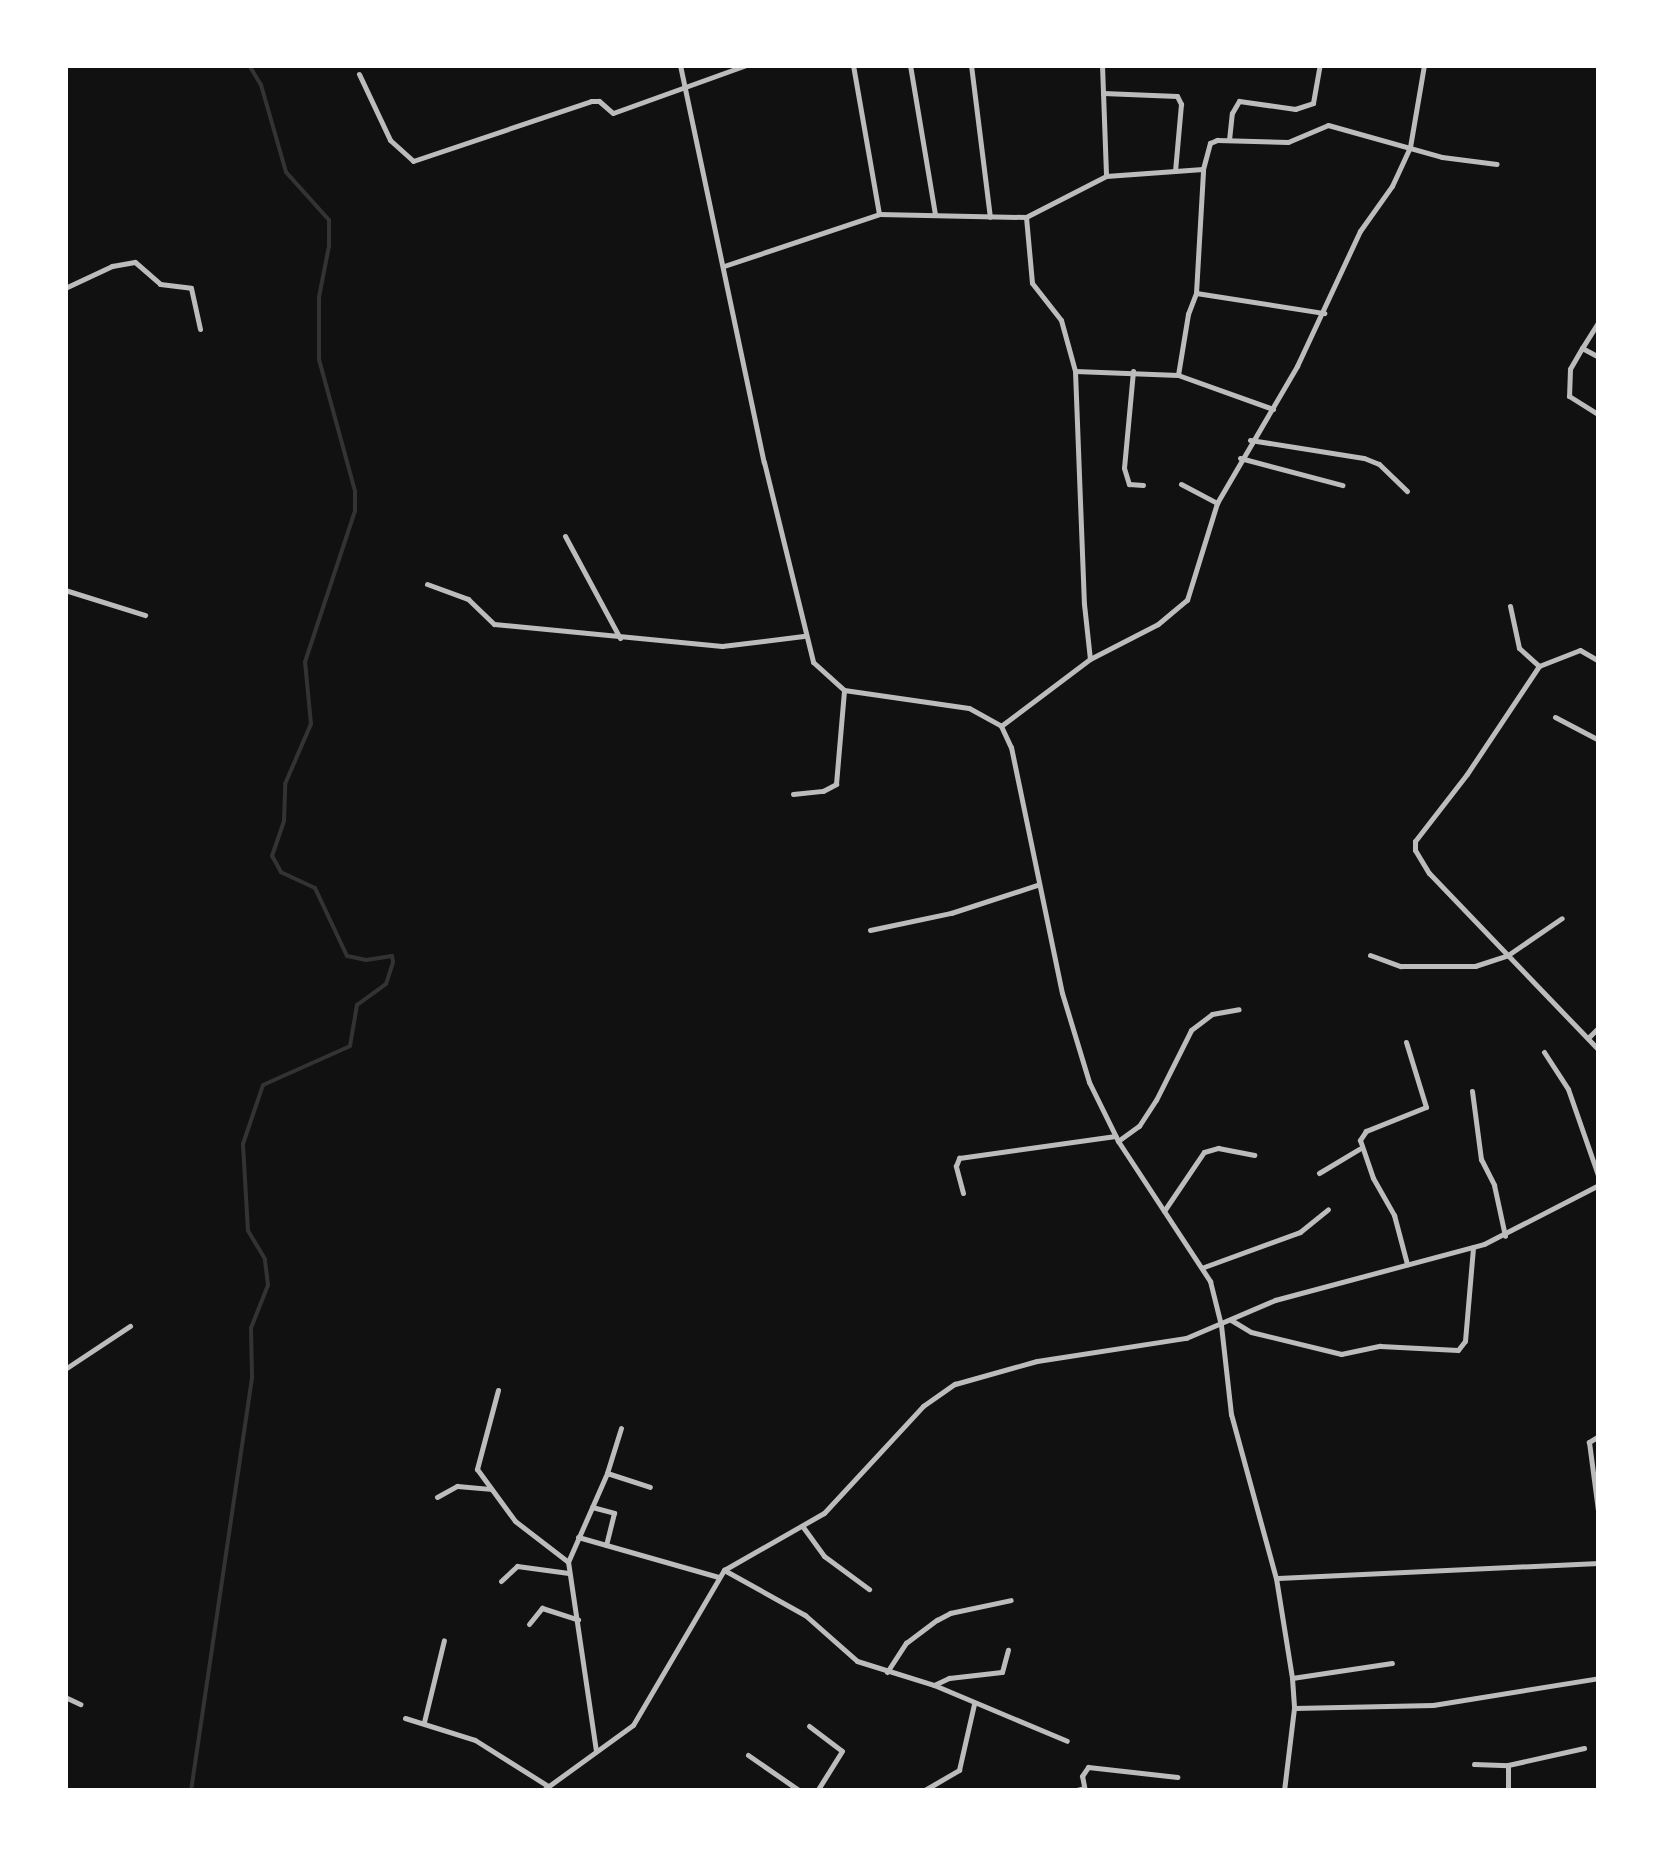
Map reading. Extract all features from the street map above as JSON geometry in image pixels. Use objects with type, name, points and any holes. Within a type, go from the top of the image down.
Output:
[{"type":"street","points":[[680,65],[804,636],[814,662],[844,690],[970,708],[1001,726],[1015,763],[1062,992],[1090,1082],[1116,1139],[1204,1266],[1221,1324],[1240,1456],[1276,1578],[1292,1678],[1294,1708],[1284,1791]]},
{"type":"street","points":[[359,74],[390,140],[413,161],[592,101],[599,101],[614,112],[746,65]]},
{"type":"street","points":[[853,65],[879,214]]},
{"type":"street","points":[[910,65],[935,214]]},
{"type":"street","points":[[970,65],[990,217]]},
{"type":"street","points":[[1102,65],[1106,176]]},
{"type":"street","points":[[1229,140],[1232,113],[1239,101],[1294,109],[1313,103],[1320,65]]},
{"type":"street","points":[[1001,726],[1090,658],[1181,608],[1192,590],[1217,502],[1250,440],[1273,409],[1324,313],[1360,231],[1392,186],[1410,147],[1424,65]]},
{"type":"street","points":[[1103,93],[1177,96],[1176,171]]},
{"type":"street","points":[[1178,375],[1188,314],[1196,293],[1203,169],[1210,143],[1288,142],[1328,126],[1497,164]]},
{"type":"street","points":[[724,266],[879,214],[1026,217],[1106,176],[1203,169]]},
{"type":"street","points":[[1026,217],[1032,283],[1060,320],[1075,371],[1084,604],[1090,658]]},
{"type":"street","points":[[65,288],[112,266],[136,262],[160,284],[191,288],[200,330]]},
{"type":"street","points":[[1196,293],[1324,313]]},
{"type":"street","points":[[1599,321],[1570,369],[1569,396],[1599,415]]},
{"type":"street","points":[[1582,348],[1599,356]]},
{"type":"street","points":[[1075,371],[1178,375],[1273,409]]},
{"type":"street","points":[[1133,371],[1125,480],[1143,485]]},
{"type":"street","points":[[1250,440],[1364,458],[1379,464],[1407,490]]},
{"type":"street","points":[[1240,458],[1342,485]]},
{"type":"street","points":[[1180,484],[1217,502]]},
{"type":"street","points":[[565,536],[620,638]]},
{"type":"street","points":[[427,584],[468,599],[490,623],[722,646],[804,636]]},
{"type":"street","points":[[65,590],[145,615]]},
{"type":"street","points":[[1510,606],[1519,648],[1539,666]]},
{"type":"street","points":[[1599,661],[1580,650],[1539,666],[1468,774],[1415,842],[1417,859],[1429,874],[1599,1050]]},
{"type":"street","points":[[794,794],[823,791],[836,784],[844,690]]},
{"type":"street","points":[[1555,718],[1599,740]]},
{"type":"street","points":[[870,930],[951,913],[1037,885]]},
{"type":"street","points":[[1370,955],[1401,966],[1475,966],[1508,955],[1562,918]]},
{"type":"street","points":[[964,1193],[956,1166],[960,1158],[1116,1139],[1139,1126],[1191,1030],[1212,1014],[1239,1009]]},
{"type":"street","points":[[1588,1038],[1599,1027]]},
{"type":"street","points":[[1319,1173],[1360,1148],[1366,1131],[1426,1107],[1406,1042]]},
{"type":"street","points":[[405,1718],[485,1745],[545,1788],[633,1725],[724,1570],[804,1526],[838,1500],[923,1406],[955,1384],[1037,1361],[1186,1338],[1275,1300],[1505,1236],[1599,1182],[1568,1089],[1544,1052]]},
{"type":"street","points":[[1472,1091],[1481,1160],[1494,1185],[1505,1236]]},
{"type":"street","points":[[1164,1211],[1204,1152],[1218,1148],[1254,1155]]},
{"type":"street","points":[[1360,1148],[1394,1216],[1407,1264]]},
{"type":"street","points":[[1204,1266],[1300,1232],[1328,1209]]},
{"type":"street","points":[[1231,1320],[1251,1332],[1341,1354],[1380,1346],[1458,1350],[1465,1342],[1473,1247]]},
{"type":"street","points":[[65,1369],[130,1326]]},
{"type":"street","points":[[498,1390],[476,1461],[516,1522],[568,1562]]},
{"type":"street","points":[[596,1751],[568,1562],[607,1473],[621,1428]]},
{"type":"street","points":[[1599,1436],[1589,1442],[1599,1518]]},
{"type":"street","points":[[607,1473],[650,1487]]},
{"type":"street","points":[[437,1498],[457,1486],[493,1490]]},
{"type":"street","points":[[592,1507],[614,1514],[606,1545]]},
{"type":"street","points":[[804,1526],[824,1556],[869,1589]]},
{"type":"street","points":[[578,1537],[718,1577]]},
{"type":"street","points":[[1276,1578],[1599,1562]]},
{"type":"street","points":[[501,1580],[517,1566],[570,1573]]},
{"type":"street","points":[[724,1570],[805,1615],[858,1661],[934,1685],[1067,1741]]},
{"type":"street","points":[[887,1672],[906,1643],[950,1612],[1012,1600]]},
{"type":"street","points":[[529,1624],[542,1608],[578,1620]]},
{"type":"street","points":[[424,1722],[444,1640]]},
{"type":"street","points":[[934,1685],[949,1678],[1002,1672],[1008,1650]]},
{"type":"street","points":[[1292,1678],[1392,1663]]},
{"type":"street","points":[[1294,1708],[1433,1704],[1599,1678]]},
{"type":"street","points":[[65,1697],[80,1704]]},
{"type":"street","points":[[923,1791],[959,1770],[974,1704]]},
{"type":"street","points":[[810,1726],[842,1751],[817,1791]]},
{"type":"street","points":[[1474,1764],[1508,1764],[1584,1748]]},
{"type":"street","points":[[748,1756],[800,1791]]},
{"type":"street","points":[[1508,1764],[1508,1791]]},
{"type":"street","points":[[1073,1791],[1084,1790],[1082,1776],[1088,1768],[1177,1777]]},
{"type":"waterway","points":[[191,1791],[252,1376],[251,1328],[268,1285],[265,1259],[248,1231],[243,1144],[263,1085],[350,1046],[357,1005],[386,984],[393,962],[392,956],[366,960],[347,956],[315,888],[281,872],[272,856],[284,821],[285,784],[311,724],[305,662],[355,511],[355,491],[319,359],[319,297],[329,246],[329,220],[286,172],[261,85],[249,65]]}]
